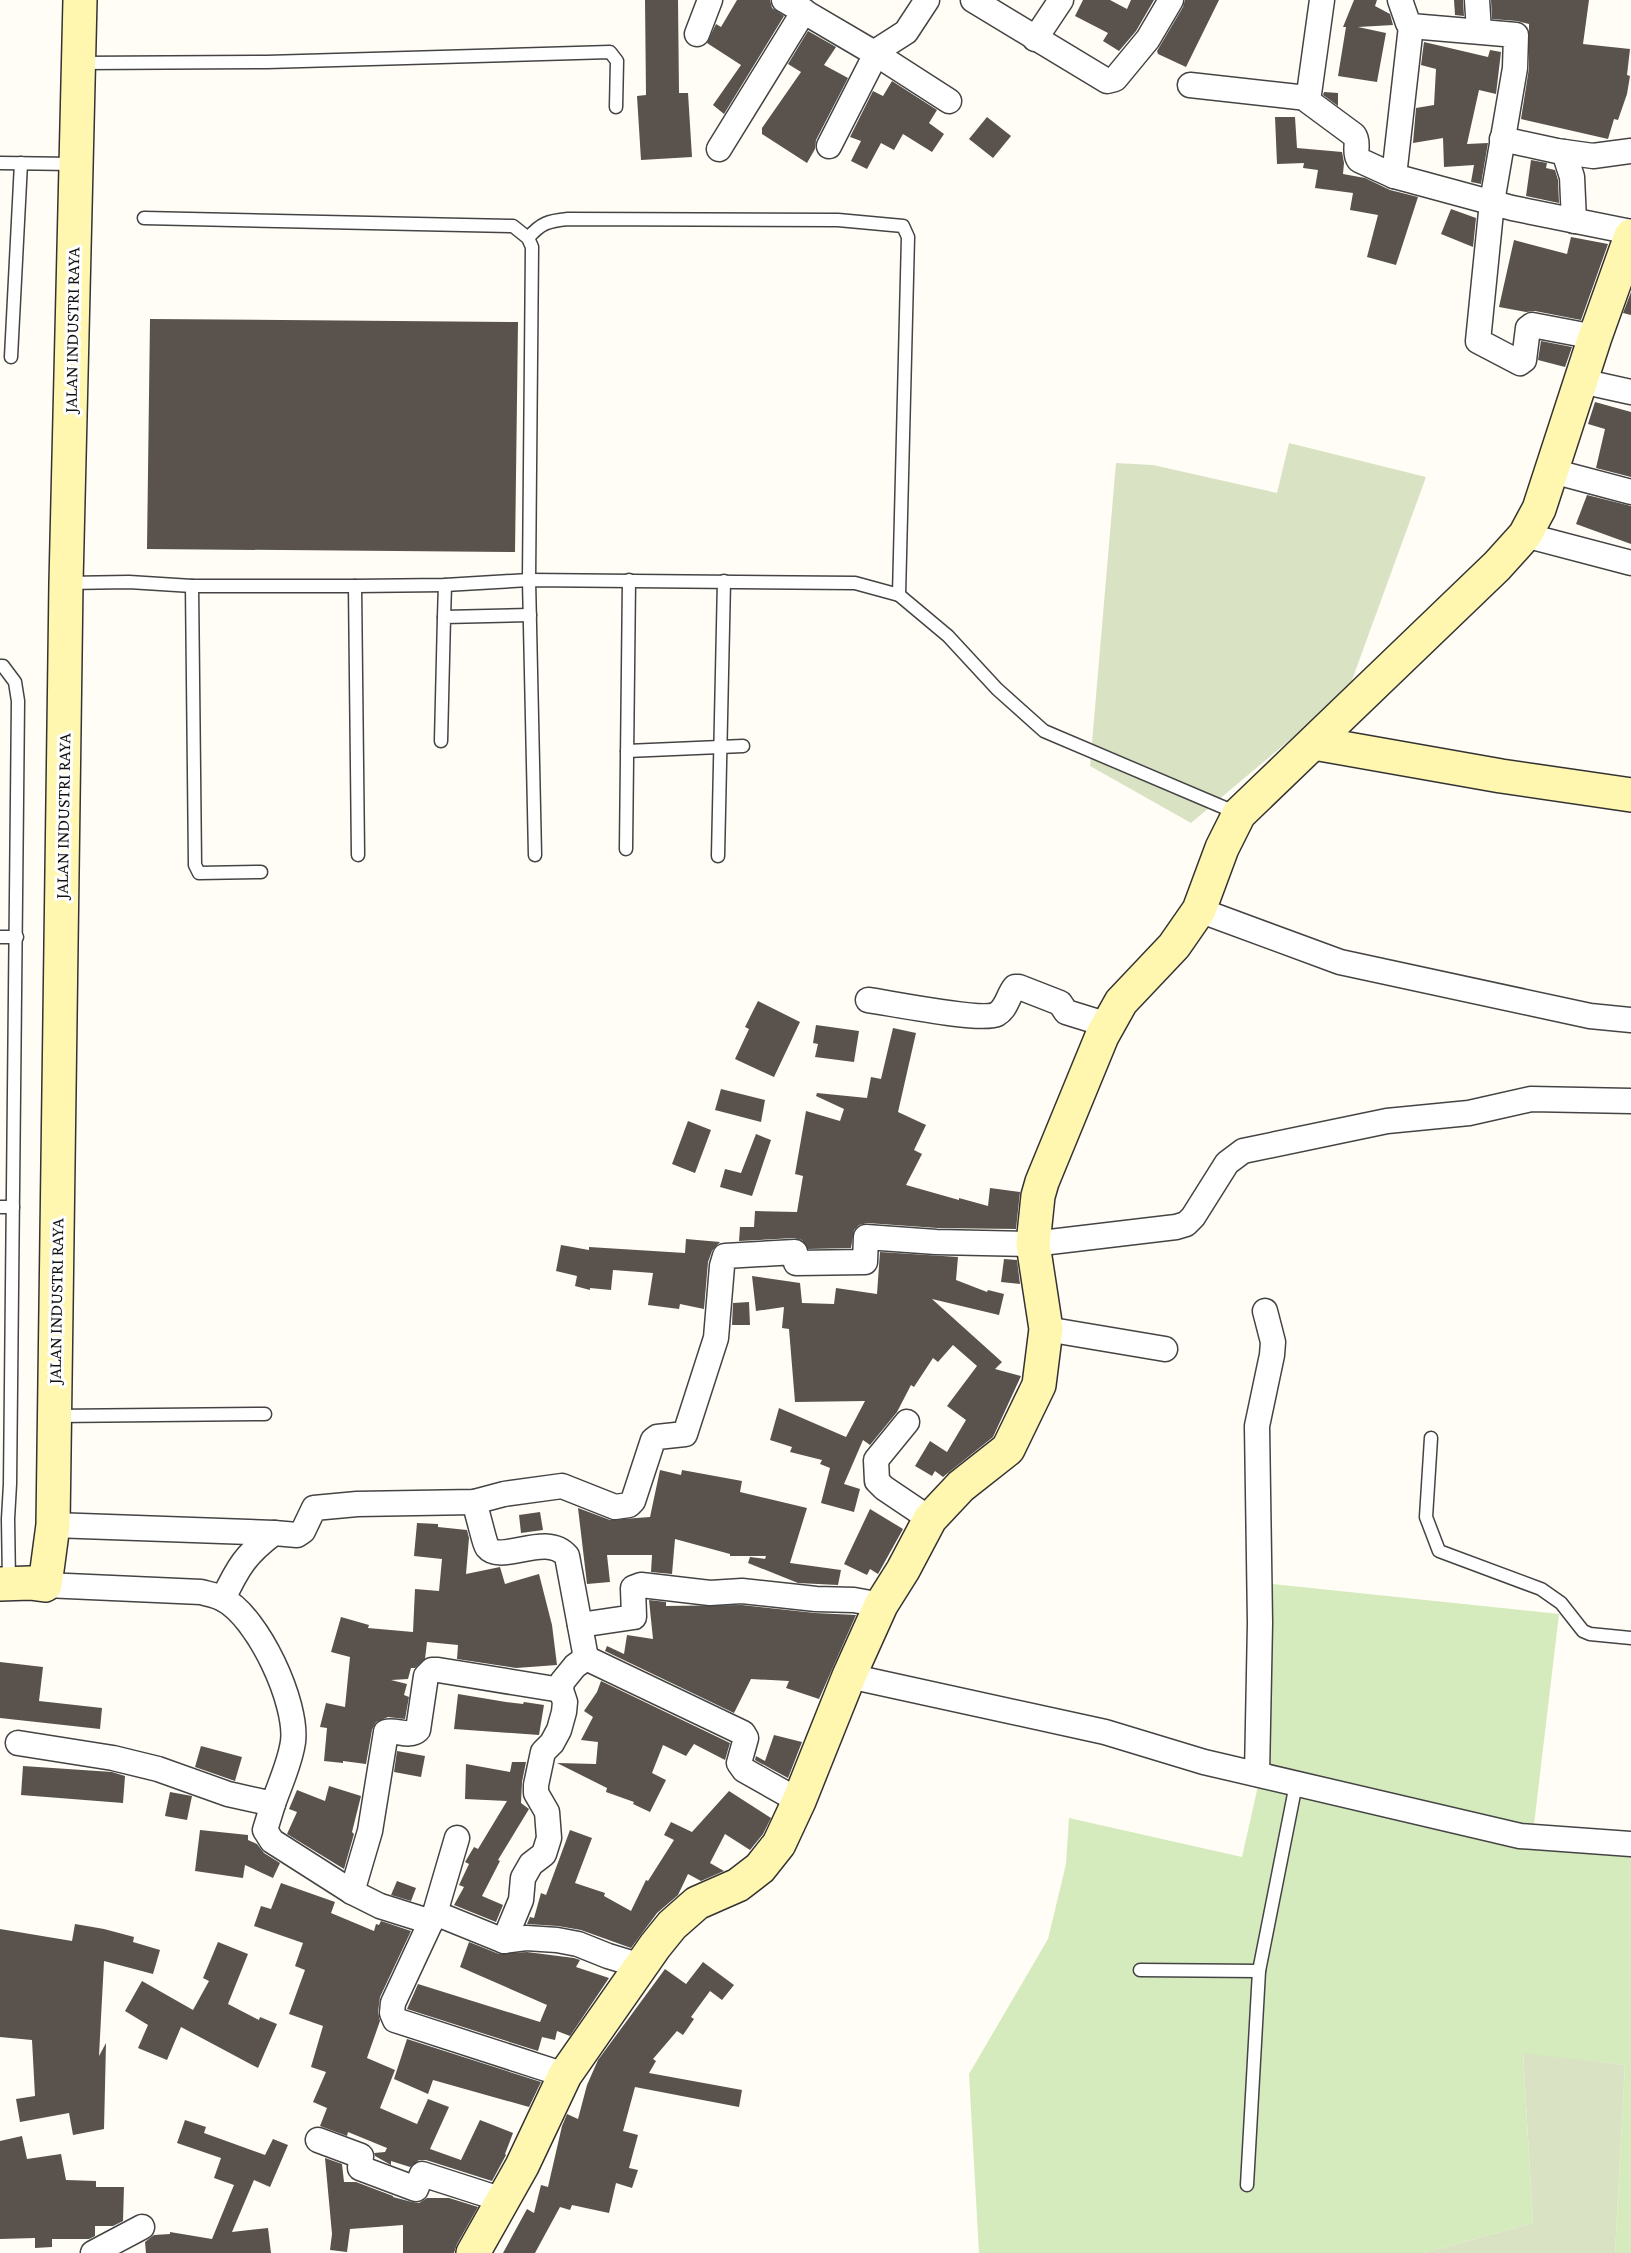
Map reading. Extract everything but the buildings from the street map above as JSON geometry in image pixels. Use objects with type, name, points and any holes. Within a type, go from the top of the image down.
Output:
[{"type":"street","name":"JALAN INDUSTRI RAYA","points":[[45,1586],[53,1525],[66,583],[80,0]]},
{"type":"street","points":[[697,34],[710,0]]},
{"type":"street","points":[[829,146],[880,47],[906,32],[927,0]]},
{"type":"street","points":[[973,0],[1103,80],[1111,81],[1148,39],[1171,0]]},
{"type":"street","points":[[1035,39],[1061,0]]},
{"type":"street","points":[[477,2252],[522,2166],[565,2075],[641,1966],[672,1925],[697,1903],[738,1885],[760,1868],[779,1844],[799,1802],[849,1676],[881,1605],[930,1519],[961,1486],[1008,1449],[1040,1385],[1046,1329],[1033,1244],[1038,1196],[1102,1036],[1121,1002],[1174,946],[1199,910],[1222,848],[1239,814],[1497,566],[1525,535],[1539,509],[1595,337],[1630,241],[1574,221],[1394,176],[1359,160],[1356,153],[1356,138],[1309,103],[1307,98],[1322,0]]},
{"type":"street","points":[[1400,0],[1408,23],[1412,26],[1516,35],[1515,68],[1492,202],[1478,341],[1520,363],[1524,360],[1528,328],[1532,325],[1595,337]]},
{"type":"street","points":[[1477,0],[1479,31]]},
{"type":"street","points":[[719,149],[794,6],[950,101]]},
{"type":"street","points":[[1394,176],[1412,26]]},
{"type":"street","points":[[1190,86],[1307,98]]},
{"type":"street","points":[[1502,139],[1564,152],[1602,156],[1614,152],[1631,151]]},
{"type":"street","points":[[1564,152],[1572,177],[1574,221]]},
{"type":"street","points":[[1581,381],[1631,392]]},
{"type":"street","points":[[1552,471],[1631,492]]},
{"type":"street","points":[[1525,535],[1631,563]]},
{"type":"street","points":[[1314,744],[1501,776],[1631,795]]},
{"type":"street","points":[[1199,910],[1340,962],[1590,1016],[1631,1020]]},
{"type":"street","points":[[868,1000],[971,1016],[990,1016],[1002,1011],[1012,991],[1015,987],[1019,987],[1060,1003],[1066,1012],[1108,1024]]},
{"type":"street","points":[[53,1525],[297,1535],[303,1531],[314,1508],[357,1504],[474,1502],[504,1494],[562,1486],[615,1507],[629,1505],[653,1440],[657,1437],[685,1434],[716,1338],[722,1266],[725,1256],[795,1252],[796,1263],[865,1262],[866,1237],[936,1242],[1033,1244],[1176,1227],[1186,1224],[1227,1163],[1243,1151],[1387,1121],[1469,1113],[1531,1099],[1631,1101]]},
{"type":"street","points":[[1257,1774],[1260,1623],[1257,1426],[1273,1342],[1265,1311]]},
{"type":"street","points":[[1046,1329],[1165,1349]]},
{"type":"street","points":[[907,1422],[876,1460],[877,1481],[930,1519]]},
{"type":"street","points":[[474,1502],[485,1545],[490,1550],[499,1552],[547,1545],[562,1550],[569,1562],[571,1584],[586,1658]]},
{"type":"street","points":[[223,1599],[244,1560],[256,1546],[274,1533]]},
{"type":"street","points":[[4,1584],[201,1592],[223,1599],[243,1615],[273,1662],[290,1708],[292,1748],[266,1823],[267,1836],[352,1892],[380,1906],[433,1918],[504,1941],[526,1938],[578,1944],[641,1966]]},
{"type":"street","points":[[580,1625],[634,1617],[633,1588],[641,1585],[710,1593],[742,1591],[816,1599],[854,1600],[881,1605]]},
{"type":"street","points":[[504,1941],[520,1900],[523,1878],[531,1864],[544,1854],[548,1844],[550,1826],[547,1812],[536,1793],[536,1785],[543,1752],[552,1743],[559,1730],[565,1702],[561,1690],[562,1682],[566,1674],[586,1658]]},
{"type":"street","points":[[586,1658],[743,1733],[746,1738],[739,1763],[744,1770],[799,1802]]},
{"type":"street","points":[[352,1892],[369,1831],[386,1732],[411,1734],[418,1730],[428,1673],[438,1670],[561,1690]]},
{"type":"street","points":[[849,1676],[1105,1732],[1204,1762],[1520,1836],[1631,1844]]},
{"type":"street","points":[[18,1743],[113,1758],[158,1769],[228,1794],[273,1803]]},
{"type":"street","points":[[457,1838],[433,1918],[393,2003],[392,2013],[395,2020],[565,2075]]},
{"type":"street","points":[[318,2140],[361,2156],[360,2168],[416,2189],[422,2174],[503,2200]]},
{"type":"street","points":[[93,2253],[142,2227]]},
{"type":"lane","points":[[79,63],[267,62],[610,52],[617,61],[616,107]]},
{"type":"lane","points":[[0,163],[76,164]]},
{"type":"lane","points":[[10,357],[21,164]]},
{"type":"lane","points":[[144,218],[513,226],[528,238],[532,247],[530,615],[535,855]]},
{"type":"lane","points":[[528,238],[540,225],[568,219],[838,220],[903,226],[908,237],[899,595]]},
{"type":"lane","points":[[66,583],[129,582],[192,586],[445,585],[530,580],[855,583],[899,595],[948,636],[997,689],[1044,731],[1239,814]]},
{"type":"lane","points":[[626,849],[629,580]]},
{"type":"lane","points":[[718,856],[724,581]]},
{"type":"lane","points":[[441,741],[445,585]]},
{"type":"lane","points":[[192,586],[195,865],[199,873],[261,872]]},
{"type":"lane","points":[[355,586],[358,855]]},
{"type":"lane","points":[[444,617],[530,615]]},
{"type":"lane","points":[[0,666],[15,682],[18,701],[13,1207],[5,1484],[8,1519],[4,1584]]},
{"type":"lane","points":[[627,751],[719,745],[743,746]]},
{"type":"lane","points":[[0,937],[17,937]]},
{"type":"lane","points":[[0,1207],[13,1207]]},
{"type":"lane","points":[[54,1416],[265,1414]]},
{"type":"lane","points":[[1431,1438],[1426,1517],[1439,1551],[1541,1589],[1561,1603],[1583,1631],[1590,1634],[1631,1638]]},
{"type":"lane","points":[[1247,2185],[1260,1971],[1296,1784]]},
{"type":"lane","points":[[1140,1970],[1260,1971]]},
{"type":"green space","points":[[1289,443],[1426,477],[1348,691],[1191,823],[1090,766],[1116,463],[1153,465],[1277,493]]},
{"type":"green space","points":[[1254,1582],[1559,1614],[1533,1833],[1631,1840],[1631,2253],[1615,2253],[1625,2065],[1523,2054],[1533,2223],[1423,2253],[979,2253],[969,2074],[1048,1939],[1066,1864],[1069,1818],[1242,1857],[1262,1768]]},
{"type":"green space","points":[[1523,2053],[1625,2065],[1615,2253],[1423,2253],[1533,2223]]}]
